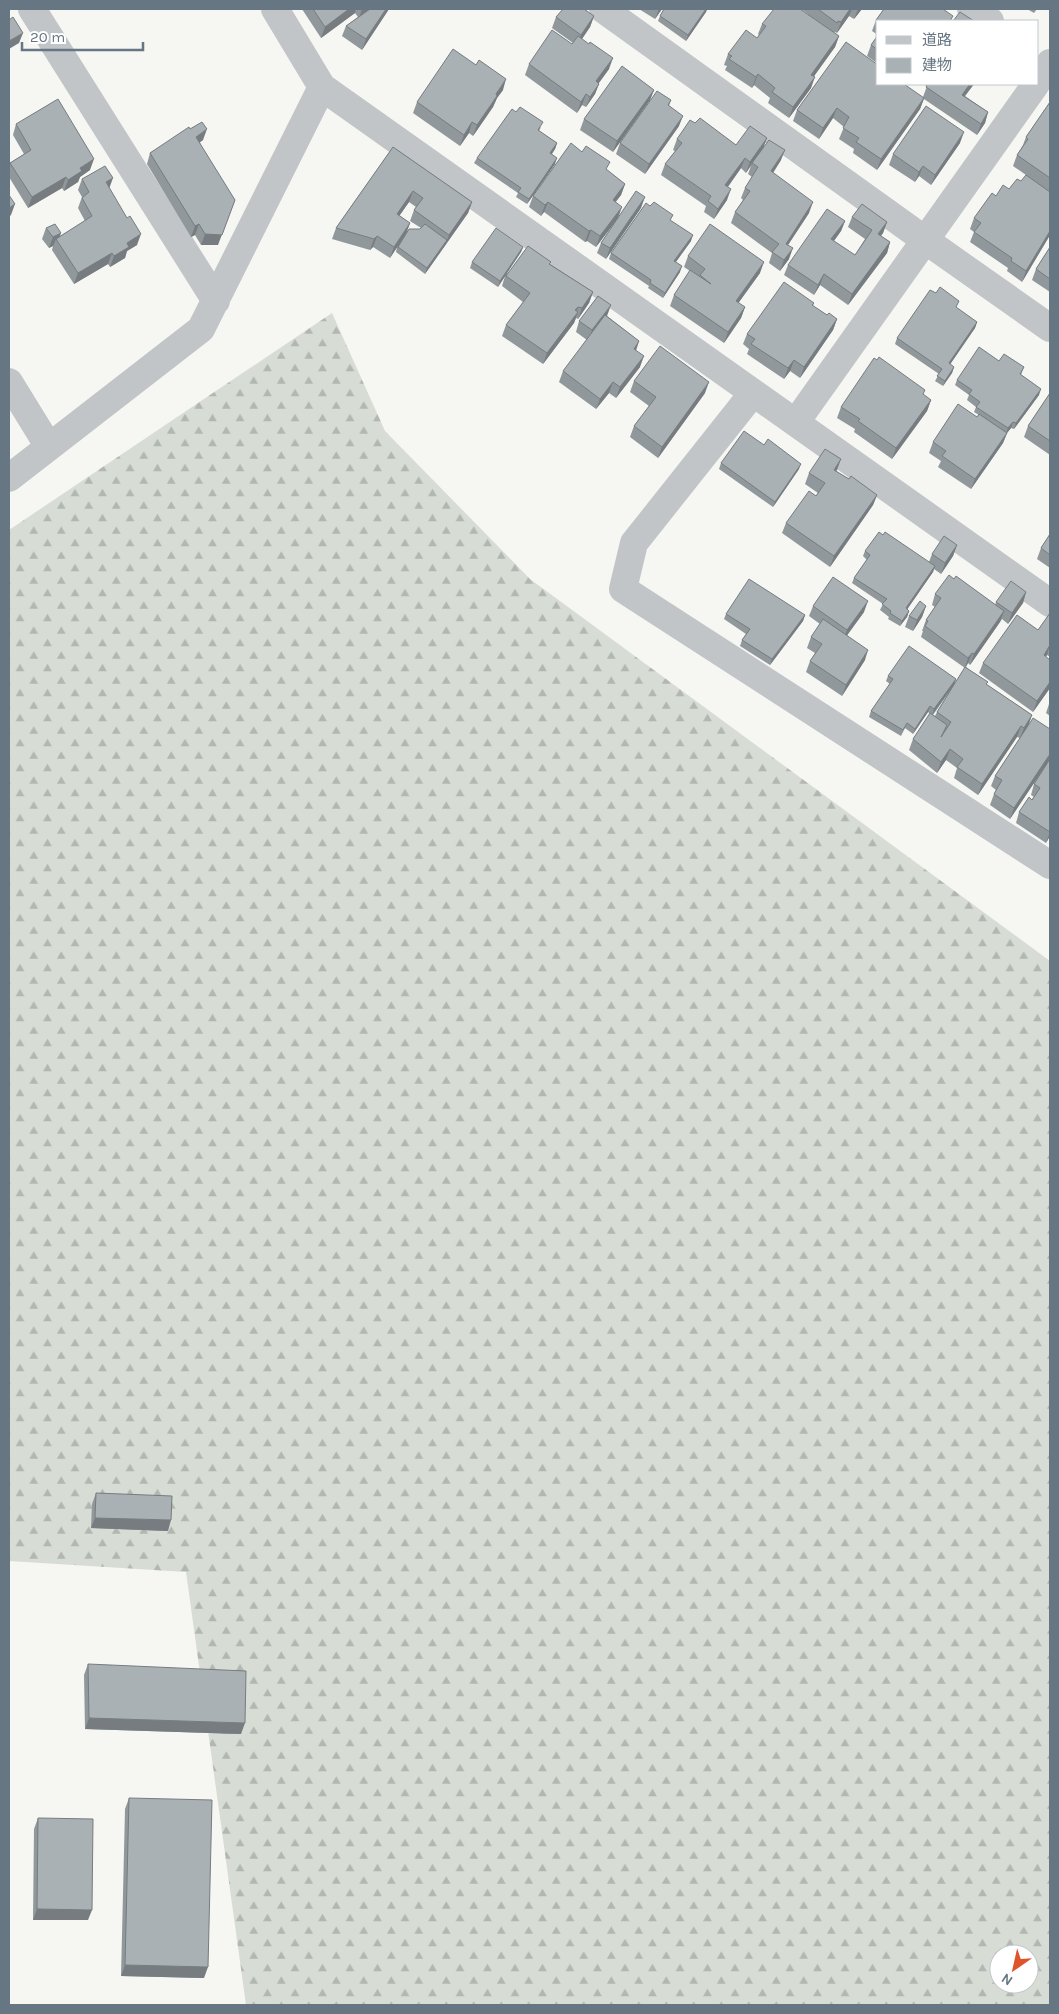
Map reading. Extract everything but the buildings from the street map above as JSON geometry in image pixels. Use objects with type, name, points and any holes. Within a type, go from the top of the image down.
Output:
[{"type":"street","points":[[32,9],[216,300]]},
{"type":"street","points":[[274,9],[322,87],[1050,602]]},
{"type":"street","points":[[603,9],[1050,328]]},
{"type":"street","points":[[971,9],[988,20]]},
{"type":"street","points":[[1039,54],[1050,63],[1039,79]]},
{"type":"street","points":[[796,422],[1035,85]]},
{"type":"street","points":[[9,478],[201,329],[322,87]]},
{"type":"street","points":[[9,382],[48,447]]},
{"type":"street","points":[[753,392],[634,543],[623,589],[1050,865]]},
{"type":"green space","points":[[332,313],[385,431],[530,579],[1050,961],[1050,2005],[246,2005],[186,1572],[9,1561],[9,530]]}]
